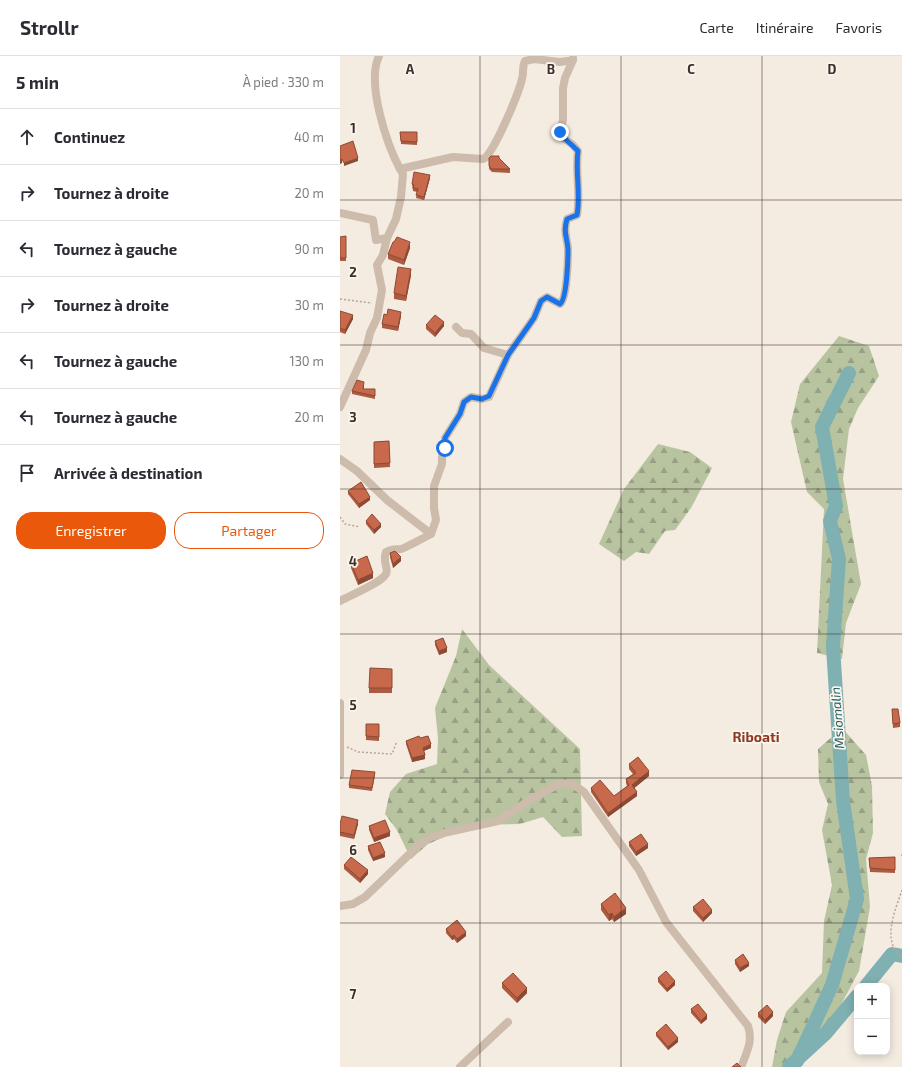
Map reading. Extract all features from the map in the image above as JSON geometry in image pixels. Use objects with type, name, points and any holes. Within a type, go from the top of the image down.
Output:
[{"type":"street","points":[[340,407],[366,350],[380,305],[382,290],[378,265],[383,256],[388,238],[396,219],[401,197],[403,174],[389,144],[376,98],[375,78],[379,56]]},
{"type":"street","points":[[400,169],[453,157],[487,158],[499,137],[522,81],[525,61],[534,59],[560,62],[573,58]]},
{"type":"street","points":[[340,601],[361,589],[374,585],[386,574],[387,570],[383,559],[386,552],[394,548],[408,546],[431,534],[436,520],[434,508],[434,486],[442,464],[445,438],[460,414],[467,398],[471,397],[482,399],[489,396],[508,355],[534,318],[538,305],[544,298],[560,304],[565,296],[568,273],[568,250],[564,228],[567,219],[577,215],[579,208],[576,164],[578,151],[572,144],[563,138],[560,132],[564,78],[573,58]]},
{"type":"street","points":[[340,213],[373,220],[376,240],[388,238]]},
{"type":"street","points":[[456,327],[462,333],[471,334],[484,348],[508,355]]},
{"type":"street","points":[[340,459],[357,471],[387,500],[431,534]]},
{"type":"street","points":[[340,703],[340,775]]},
{"type":"street","points":[[340,906],[353,904],[365,897],[421,843],[431,837],[498,821],[531,799],[560,784],[571,783],[584,792],[639,870],[666,922],[748,1026],[751,1035],[751,1043],[742,1065]]},
{"type":"street","points":[[460,1067],[508,1022]]},
{"type":"path","points":[[340,299],[364,301],[380,305]]},
{"type":"path","points":[[340,517],[345,524],[360,528]]},
{"type":"path","points":[[341,746],[349,747],[358,752],[392,754],[397,741]]},
{"type":"path","points":[[902,890],[890,930],[890,938],[896,954],[902,958]]},
{"type":"green space","points":[[839,336],[869,346],[879,376],[858,408],[849,429],[843,479],[861,584],[846,623],[842,659],[817,653],[824,509],[807,492],[791,422],[800,384]]},
{"type":"green space","points":[[658,444],[690,452],[712,468],[691,508],[675,530],[665,531],[649,554],[636,552],[624,561],[599,544],[624,489]]},
{"type":"green space","points":[[462,629],[489,665],[580,749],[582,836],[562,837],[543,817],[520,824],[472,825],[428,844],[411,859],[397,830],[385,814],[390,792],[406,774],[437,764],[438,738],[435,708],[456,656]]},
{"type":"green space","points":[[842,728],[866,755],[872,786],[873,833],[866,859],[870,907],[859,971],[826,1033],[797,1060],[796,1067],[772,1067],[777,1040],[786,1012],[822,973],[824,921],[832,885],[822,830],[828,804],[819,782],[818,749]]},
{"type":"building","points":[[400,132],[417,132],[417,142],[401,141]]},
{"type":"building","points":[[353,141],[358,158],[344,163],[342,159],[340,160],[340,146]]},
{"type":"building","points":[[491,156],[499,156],[499,158],[510,169],[492,169],[489,166],[489,158]]},
{"type":"building","points":[[414,172],[430,175],[424,197],[416,195],[418,189],[413,188],[414,185],[412,184]]},
{"type":"building","points":[[346,236],[346,258],[340,258],[340,237]]},
{"type":"building","points":[[397,237],[410,242],[404,260],[388,254]]},
{"type":"building","points":[[398,267],[411,269],[406,296],[394,293]]},
{"type":"building","points":[[388,309],[401,312],[398,327],[382,324],[384,314],[387,315]]},
{"type":"building","points":[[340,311],[353,315],[345,330],[340,328]]},
{"type":"building","points":[[435,315],[444,322],[435,333],[426,325]]},
{"type":"building","points":[[357,380],[364,382],[363,389],[375,389],[375,396],[352,391]]},
{"type":"building","points":[[389,441],[390,463],[374,464],[374,442]]},
{"type":"building","points":[[361,482],[370,497],[359,504],[348,491]]},
{"type":"building","points":[[372,514],[381,524],[374,530],[366,521]]},
{"type":"building","points":[[395,551],[401,557],[393,564],[390,553]]},
{"type":"building","points":[[367,556],[373,573],[358,580],[351,563]]},
{"type":"building","points":[[443,638],[447,648],[439,651],[435,641]]},
{"type":"building","points":[[370,668],[392,669],[392,688],[369,688]]},
{"type":"building","points":[[892,709],[898,709],[900,723],[893,724]]},
{"type":"building","points":[[366,724],[379,724],[379,737],[366,736]]},
{"type":"building","points":[[419,736],[420,738],[428,736],[431,744],[423,748],[425,755],[412,758],[406,741]]},
{"type":"building","points":[[638,757],[649,771],[632,785],[637,792],[608,813],[591,788],[600,780],[614,796],[629,785],[626,779],[636,773],[629,764]]},
{"type":"building","points":[[352,770],[375,772],[372,788],[349,785]]},
{"type":"building","points":[[342,816],[358,820],[354,835],[340,832]]},
{"type":"building","points":[[385,820],[390,832],[374,838],[369,826]]},
{"type":"building","points":[[641,834],[648,844],[636,852],[629,842]]},
{"type":"building","points":[[380,842],[385,853],[373,858],[368,846]]},
{"type":"building","points":[[351,857],[368,870],[360,879],[344,865]]},
{"type":"building","points":[[895,857],[895,870],[870,868],[869,858]]},
{"type":"building","points":[[615,893],[626,908],[614,917],[612,913],[609,915],[601,904]]},
{"type":"building","points":[[703,899],[712,910],[703,918],[693,907]]},
{"type":"building","points":[[457,920],[466,932],[457,939],[454,935],[452,937],[446,929]]},
{"type":"building","points":[[743,954],[749,963],[740,968],[735,960]]},
{"type":"building","points":[[666,971],[675,981],[667,989],[658,978]]},
{"type":"building","points":[[513,973],[527,988],[517,998],[502,983]]},
{"type":"building","points":[[698,1004],[707,1015],[701,1021],[691,1009]]},
{"type":"building","points":[[767,1005],[773,1012],[765,1020],[758,1013]]},
{"type":"building","points":[[666,1024],[678,1038],[668,1047],[656,1033]]},
{"type":"building","points":[[737,1063],[741,1067],[732,1067]]},
{"type":"waterway","name":"Msiomalin","points":[[797,1061],[832,985],[857,899],[843,801],[833,647],[839,559],[830,521],[836,506],[822,427],[849,373]]},
{"type":"waterway","points":[[868,983],[892,954],[902,956]]},
{"type":"waterway","points":[[789,1067],[826,1033],[854,1000]]},
{"type":"district","name":"Riboati","points":[[756,737]]},
{"type":"route","points":[[445,448],[445,438],[451,431],[453,424],[460,414],[464,402],[467,398],[471,397],[482,399],[489,396],[508,355],[534,318],[538,305],[541,301],[547,297],[560,304],[565,296],[564,287],[568,273],[566,259],[568,250],[564,235],[564,228],[567,219],[571,216],[577,215],[579,208],[576,164],[578,151],[572,144],[563,138],[560,132]]}]
